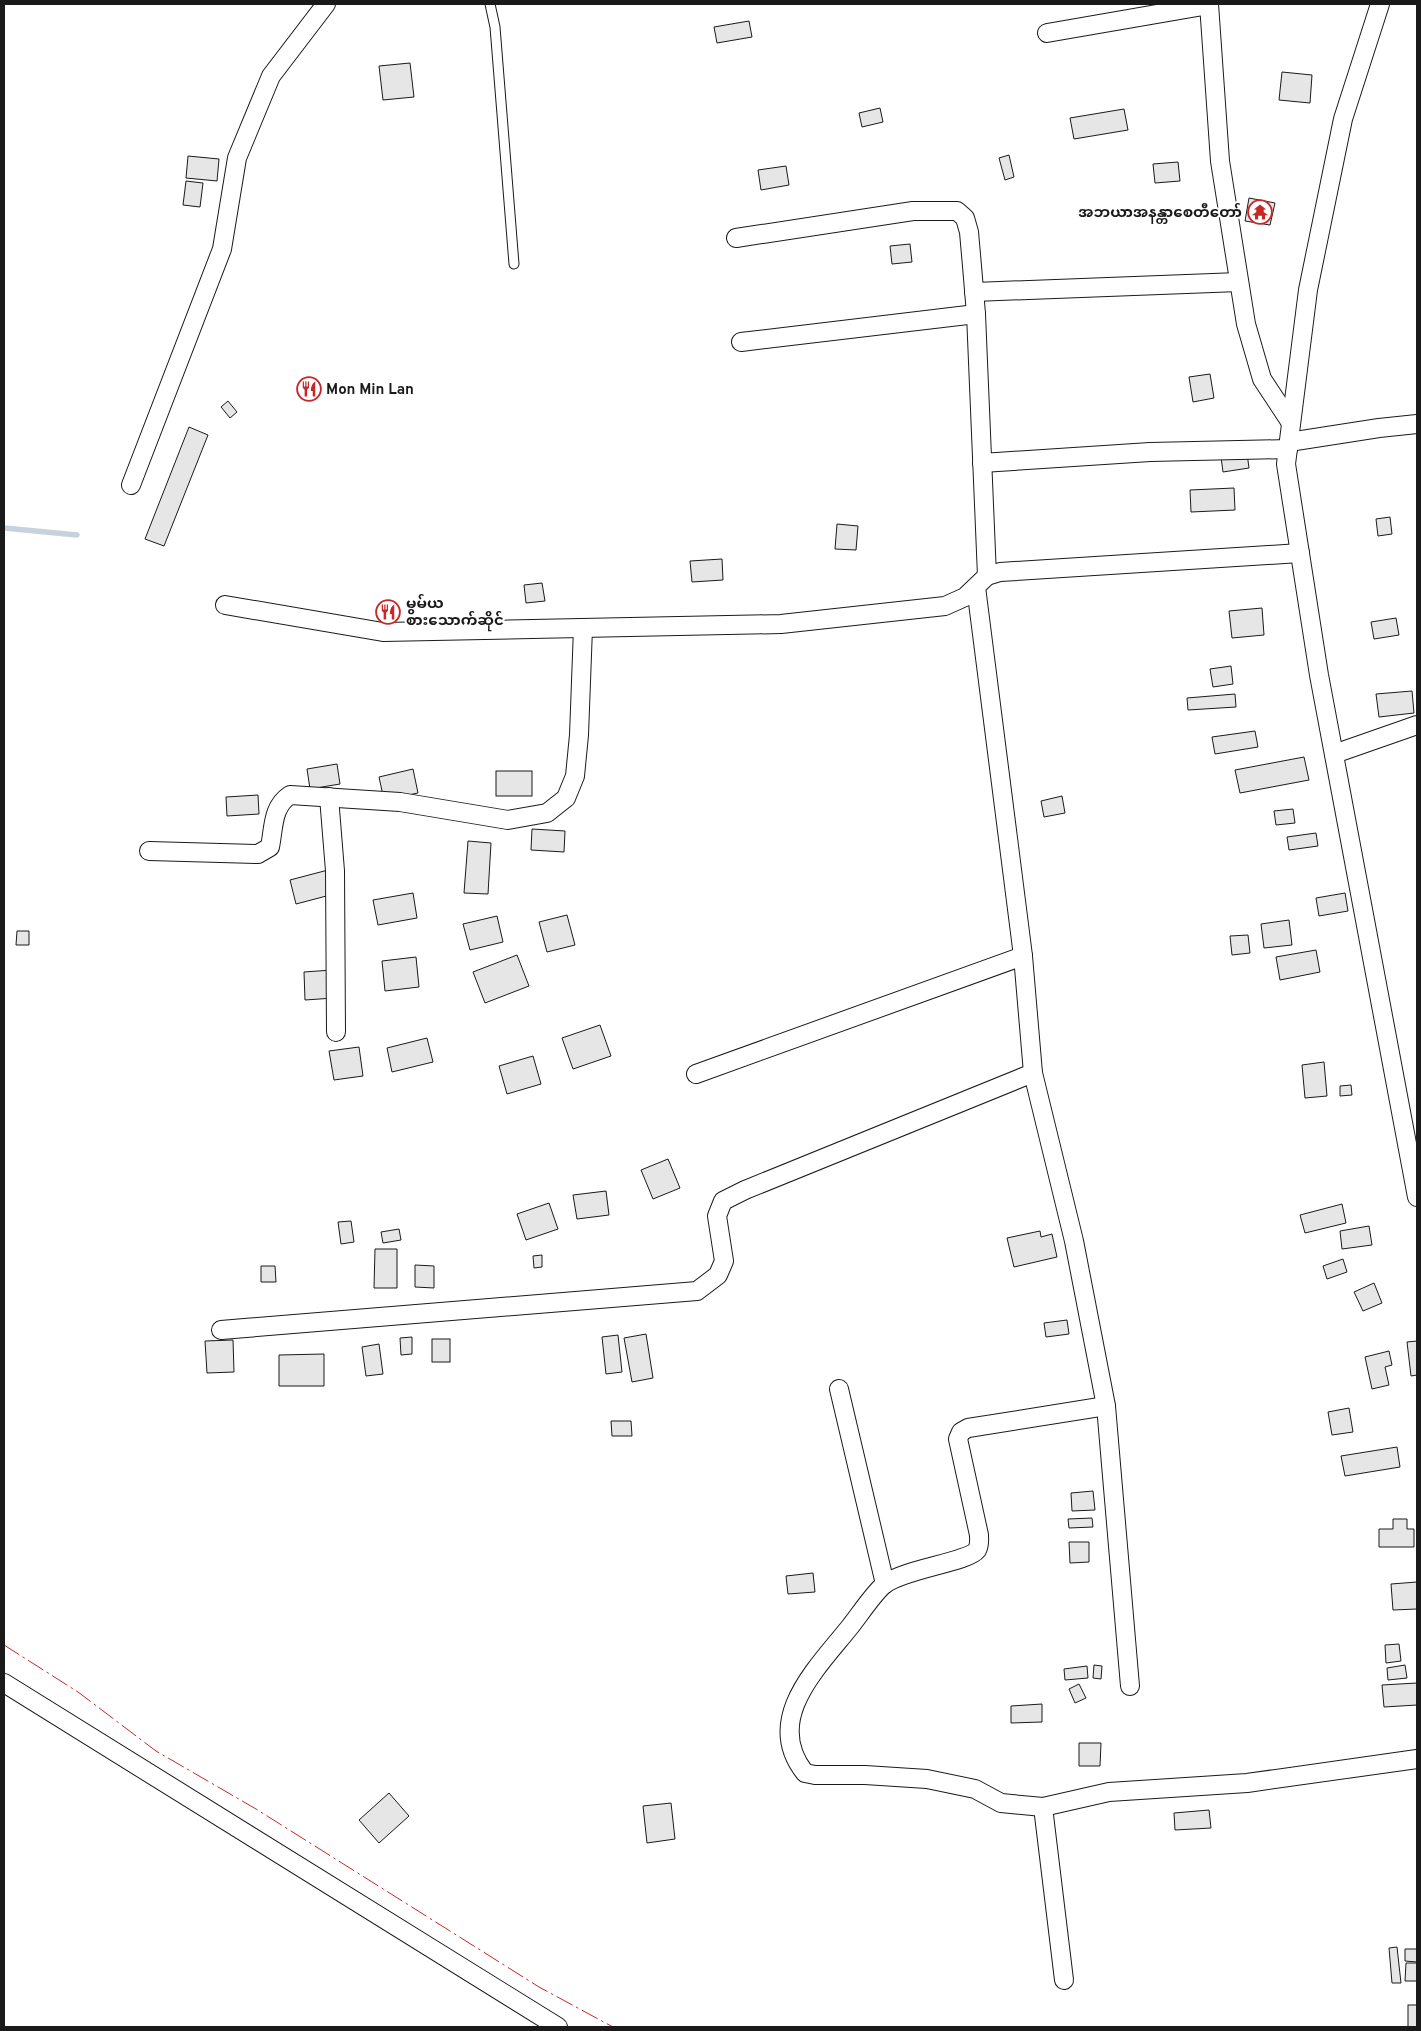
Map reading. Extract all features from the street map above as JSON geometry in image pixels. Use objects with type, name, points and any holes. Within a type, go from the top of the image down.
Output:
[{"type":"street","points":[[131,485],[222,249],[237,158],[271,76],[326,4]]},
{"type":"street","points":[[1047,32],[1209,4],[1220,161],[1246,324],[1262,379],[1291,423]]},
{"type":"street","points":[[1380,4],[1343,119],[1308,290],[1286,464],[1319,675],[1417,1196]]},
{"type":"street","points":[[736,238],[913,211],[957,211],[965,218],[969,232],[976,314],[982,463],[981,582],[1023,956],[1033,1073],[1074,1241],[1106,1406],[1130,1686]]},
{"type":"street","points":[[974,292],[1239,282]]},
{"type":"street","points":[[741,342],[976,314]]},
{"type":"street","points":[[982,463],[1150,452],[1288,446],[1379,428],[1417,424]]},
{"type":"street","points":[[225,605],[383,632],[781,624],[945,606],[965,597],[981,582],[1000,572],[1300,553]]},
{"type":"street","points":[[148,851],[258,854],[270,847],[274,816],[281,800],[290,794],[400,802],[508,820],[547,813],[566,798],[576,776],[583,628]]},
{"type":"street","points":[[1334,754],[1417,725]]},
{"type":"street","points":[[329,797],[334,871],[336,1032]]},
{"type":"street","points":[[696,1074],[1023,956]]},
{"type":"street","points":[[221,1330],[697,1291],[718,1275],[724,1261],[718,1216],[723,1201],[745,1190],[1033,1073]]},
{"type":"street","points":[[839,1390],[885,1584]]},
{"type":"street","points":[[1106,1406],[968,1428],[961,1432],[958,1439],[980,1545],[976,1552],[964,1558],[913,1570],[885,1584],[802,1686],[790,1719],[794,1760],[805,1773],[815,1775],[865,1775],[927,1779],[975,1789],[1001,1803],[1043,1807],[1109,1792],[1247,1783],[1417,1759]]},
{"type":"street","points":[[4,1682],[558,2027]]},
{"type":"street","points":[[1043,1807],[1064,1980]]},
{"type":"lane","points":[[490,4],[495,27],[514,264]]},
{"type":"building","points":[[749,21],[752,37],[717,43],[714,27]]},
{"type":"building","points":[[410,63],[414,97],[383,100],[379,66]]},
{"type":"building","points":[[1282,72],[1312,75],[1310,103],[1279,100]]},
{"type":"building","points":[[880,108],[883,122],[862,127],[859,113]]},
{"type":"building","points":[[1124,109],[1128,130],[1074,139],[1070,118]]},
{"type":"building","points":[[1009,155],[1014,177],[1005,180],[999,158]]},
{"type":"building","points":[[188,156],[219,159],[217,181],[186,178]]},
{"type":"building","points":[[1178,162],[1180,181],[1155,183],[1153,164]]},
{"type":"building","points":[[786,166],[789,185],[761,190],[758,170]]},
{"type":"building","points":[[186,181],[203,183],[200,207],[183,205]]},
{"type":"building","name":"အဘယာအနန္တာစေတီတော်","points":[[1249,198],[1275,203],[1270,225],[1245,221]]},
{"type":"building","points":[[910,244],[912,262],[892,264],[890,246]]},
{"type":"building","points":[[1210,374],[1214,398],[1193,402],[1189,377]]},
{"type":"building","points":[[228,401],[237,412],[230,418],[221,407]]},
{"type":"building","points":[[189,427],[208,435],[164,546],[145,539]]},
{"type":"building","points":[[1247,453],[1249,468],[1223,472],[1221,457]]},
{"type":"building","points":[[1234,488],[1235,510],[1191,512],[1190,490]]},
{"type":"building","points":[[1390,517],[1392,534],[1378,536],[1376,519]]},
{"type":"building","points":[[837,524],[858,526],[856,550],[835,549]]},
{"type":"building","points":[[722,559],[723,580],[692,582],[690,561]]},
{"type":"building","points":[[542,583],[545,601],[526,603],[524,585]]},
{"type":"building","points":[[1262,608],[1264,635],[1232,638],[1229,611]]},
{"type":"building","points":[[1396,618],[1399,635],[1374,639],[1371,622]]},
{"type":"building","points":[[1231,666],[1233,684],[1213,687],[1210,669]]},
{"type":"building","points":[[1412,691],[1414,713],[1379,717],[1376,694]]},
{"type":"building","points":[[1235,694],[1236,707],[1188,710],[1187,698]]},
{"type":"building","points":[[1255,731],[1258,747],[1215,754],[1212,737]]},
{"type":"building","points":[[1304,757],[1309,780],[1240,793],[1235,770]]},
{"type":"building","points":[[337,764],[340,784],[310,789],[307,769]]},
{"type":"building","points":[[413,769],[418,793],[384,800],[379,777]]},
{"type":"building","points":[[496,771],[532,771],[532,796],[496,796]]},
{"type":"building","points":[[258,795],[259,814],[227,816],[226,797]]},
{"type":"building","points":[[1062,796],[1065,813],[1044,817],[1041,801]]},
{"type":"building","points":[[1293,809],[1295,823],[1276,825],[1274,811]]},
{"type":"building","points":[[532,829],[565,831],[564,852],[531,850]]},
{"type":"building","points":[[1316,833],[1318,846],[1289,850],[1287,837]]},
{"type":"building","points":[[468,841],[491,843],[488,894],[464,893]]},
{"type":"building","points":[[328,870],[334,894],[296,904],[290,880]]},
{"type":"building","points":[[413,893],[417,918],[378,925],[373,900]]},
{"type":"building","points":[[1345,893],[1348,911],[1319,916],[1316,898]]},
{"type":"building","points":[[567,915],[575,945],[547,952],[539,922]]},
{"type":"building","points":[[497,916],[503,942],[470,950],[463,924]]},
{"type":"building","points":[[1289,920],[1292,945],[1264,948],[1261,924]]},
{"type":"building","points":[[17,931],[29,931],[29,945],[16,945]]},
{"type":"building","points":[[1248,935],[1250,953],[1232,955],[1230,936]]},
{"type":"building","points":[[1316,950],[1320,972],[1280,980],[1276,957]]},
{"type":"building","points":[[517,955],[529,986],[485,1003],[473,972]]},
{"type":"building","points":[[416,957],[419,987],[385,991],[382,961]]},
{"type":"building","points":[[332,970],[334,998],[305,1000],[304,972]]},
{"type":"building","points":[[600,1025],[611,1056],[573,1069],[562,1038]]},
{"type":"building","points":[[427,1038],[433,1062],[392,1072],[387,1048]]},
{"type":"building","points":[[359,1047],[363,1076],[334,1080],[329,1051]]},
{"type":"building","points":[[533,1056],[541,1084],[507,1094],[499,1066]]},
{"type":"building","points":[[1324,1062],[1327,1096],[1305,1098],[1302,1065]]},
{"type":"building","points":[[1351,1085],[1352,1095],[1340,1096],[1340,1086]]},
{"type":"building","points":[[668,1159],[680,1188],[653,1199],[641,1170]]},
{"type":"building","points":[[606,1191],[609,1215],[577,1219],[573,1195]]},
{"type":"building","points":[[549,1203],[558,1229],[526,1240],[517,1214]]},
{"type":"building","points":[[1342,1204],[1346,1223],[1305,1233],[1300,1215]]},
{"type":"building","points":[[351,1221],[354,1242],[341,1244],[338,1222]]},
{"type":"building","points":[[1369,1226],[1372,1245],[1342,1249],[1340,1231]]},
{"type":"building","points":[[399,1229],[401,1240],[383,1243],[381,1232]]},
{"type":"building","points":[[1040,1231],[1041,1237],[1052,1234],[1057,1257],[1014,1267],[1007,1238]]},
{"type":"building","points":[[375,1249],[397,1249],[397,1288],[374,1288]]},
{"type":"building","points":[[542,1255],[542,1267],[534,1268],[533,1256]]},
{"type":"building","points":[[1343,1259],[1347,1272],[1327,1279],[1323,1266]]},
{"type":"building","points":[[415,1265],[434,1266],[434,1288],[415,1287]]},
{"type":"building","points":[[261,1266],[275,1266],[276,1282],[261,1282]]},
{"type":"building","points":[[1374,1283],[1382,1303],[1363,1311],[1354,1292]]},
{"type":"building","points":[[1067,1320],[1069,1334],[1046,1337],[1044,1323]]},
{"type":"building","points":[[646,1334],[653,1378],[632,1382],[624,1338]]},
{"type":"building","points":[[618,1335],[622,1372],[606,1374],[602,1337]]},
{"type":"building","points":[[412,1337],[412,1354],[401,1355],[400,1338]]},
{"type":"building","points":[[432,1339],[450,1339],[450,1362],[432,1362]]},
{"type":"building","points":[[233,1340],[234,1372],[207,1373],[205,1341]]},
{"type":"building","points":[[1417,1341],[1417,1375],[1411,1376],[1407,1342]]},
{"type":"building","points":[[379,1344],[383,1374],[366,1376],[362,1347]]},
{"type":"building","points":[[1389,1351],[1392,1365],[1385,1367],[1389,1385],[1372,1389],[1365,1357]]},
{"type":"building","points":[[324,1354],[324,1386],[279,1386],[279,1355]]},
{"type":"building","points":[[1349,1408],[1353,1432],[1332,1435],[1328,1412]]},
{"type":"building","points":[[611,1421],[631,1421],[632,1436],[612,1436]]},
{"type":"building","points":[[1397,1447],[1400,1467],[1345,1476],[1341,1456]]},
{"type":"building","points":[[1093,1491],[1095,1510],[1072,1511],[1071,1493]]},
{"type":"building","points":[[1092,1518],[1093,1527],[1069,1528],[1068,1519]]},
{"type":"building","points":[[1393,1519],[1407,1519],[1407,1529],[1414,1529],[1414,1547],[1379,1547],[1379,1529],[1393,1529]]},
{"type":"building","points":[[1069,1542],[1089,1542],[1089,1562],[1070,1563]]},
{"type":"building","points":[[813,1573],[815,1592],[788,1594],[786,1576]]},
{"type":"building","points":[[1417,1582],[1417,1609],[1393,1610],[1391,1584]]},
{"type":"building","points":[[1399,1644],[1401,1661],[1386,1663],[1385,1645]]},
{"type":"building","points":[[1094,1665],[1102,1666],[1101,1679],[1093,1678]]},
{"type":"building","points":[[1405,1665],[1407,1678],[1388,1680],[1387,1668]]},
{"type":"building","points":[[1087,1666],[1088,1678],[1065,1680],[1064,1669]]},
{"type":"building","points":[[1417,1683],[1417,1705],[1384,1707],[1382,1685]]},
{"type":"building","points":[[1079,1684],[1086,1698],[1075,1703],[1069,1689]]},
{"type":"building","points":[[1042,1704],[1042,1722],[1011,1723],[1011,1706]]},
{"type":"building","points":[[1079,1743],[1101,1743],[1100,1766],[1079,1766]]},
{"type":"building","points":[[389,1793],[409,1816],[379,1843],[359,1820]]},
{"type":"building","points":[[671,1803],[675,1839],[647,1843],[643,1806]]},
{"type":"building","points":[[1209,1810],[1211,1828],[1175,1830],[1174,1813]]},
{"type":"building","points":[[1397,1947],[1401,1983],[1392,1983],[1389,1948]]},
{"type":"building","points":[[1405,1949],[1417,1949],[1417,1962],[1405,1961]]},
{"type":"building","points":[[1406,1963],[1417,1963],[1417,1981],[1405,1981]]},
{"type":"building","points":[[1408,2005],[1417,2005],[1417,2027],[1408,2027]]},
{"type":"waterway","points":[[4,528],[77,535]]},
{"type":"power","points":[[4,1645],[78,1692],[156,1751],[256,1809],[539,1987],[613,2027]]},
{"type":"place","name":"အဘယာအနန္တာစေတီတော်","points":[[1260,212]]},
{"type":"place","name":"Mon Min Lan","points":[[309,389]]},
{"type":"place","name":"မွမ်ယ စားသောက်ဆိုင်","points":[[388,612]]}]
